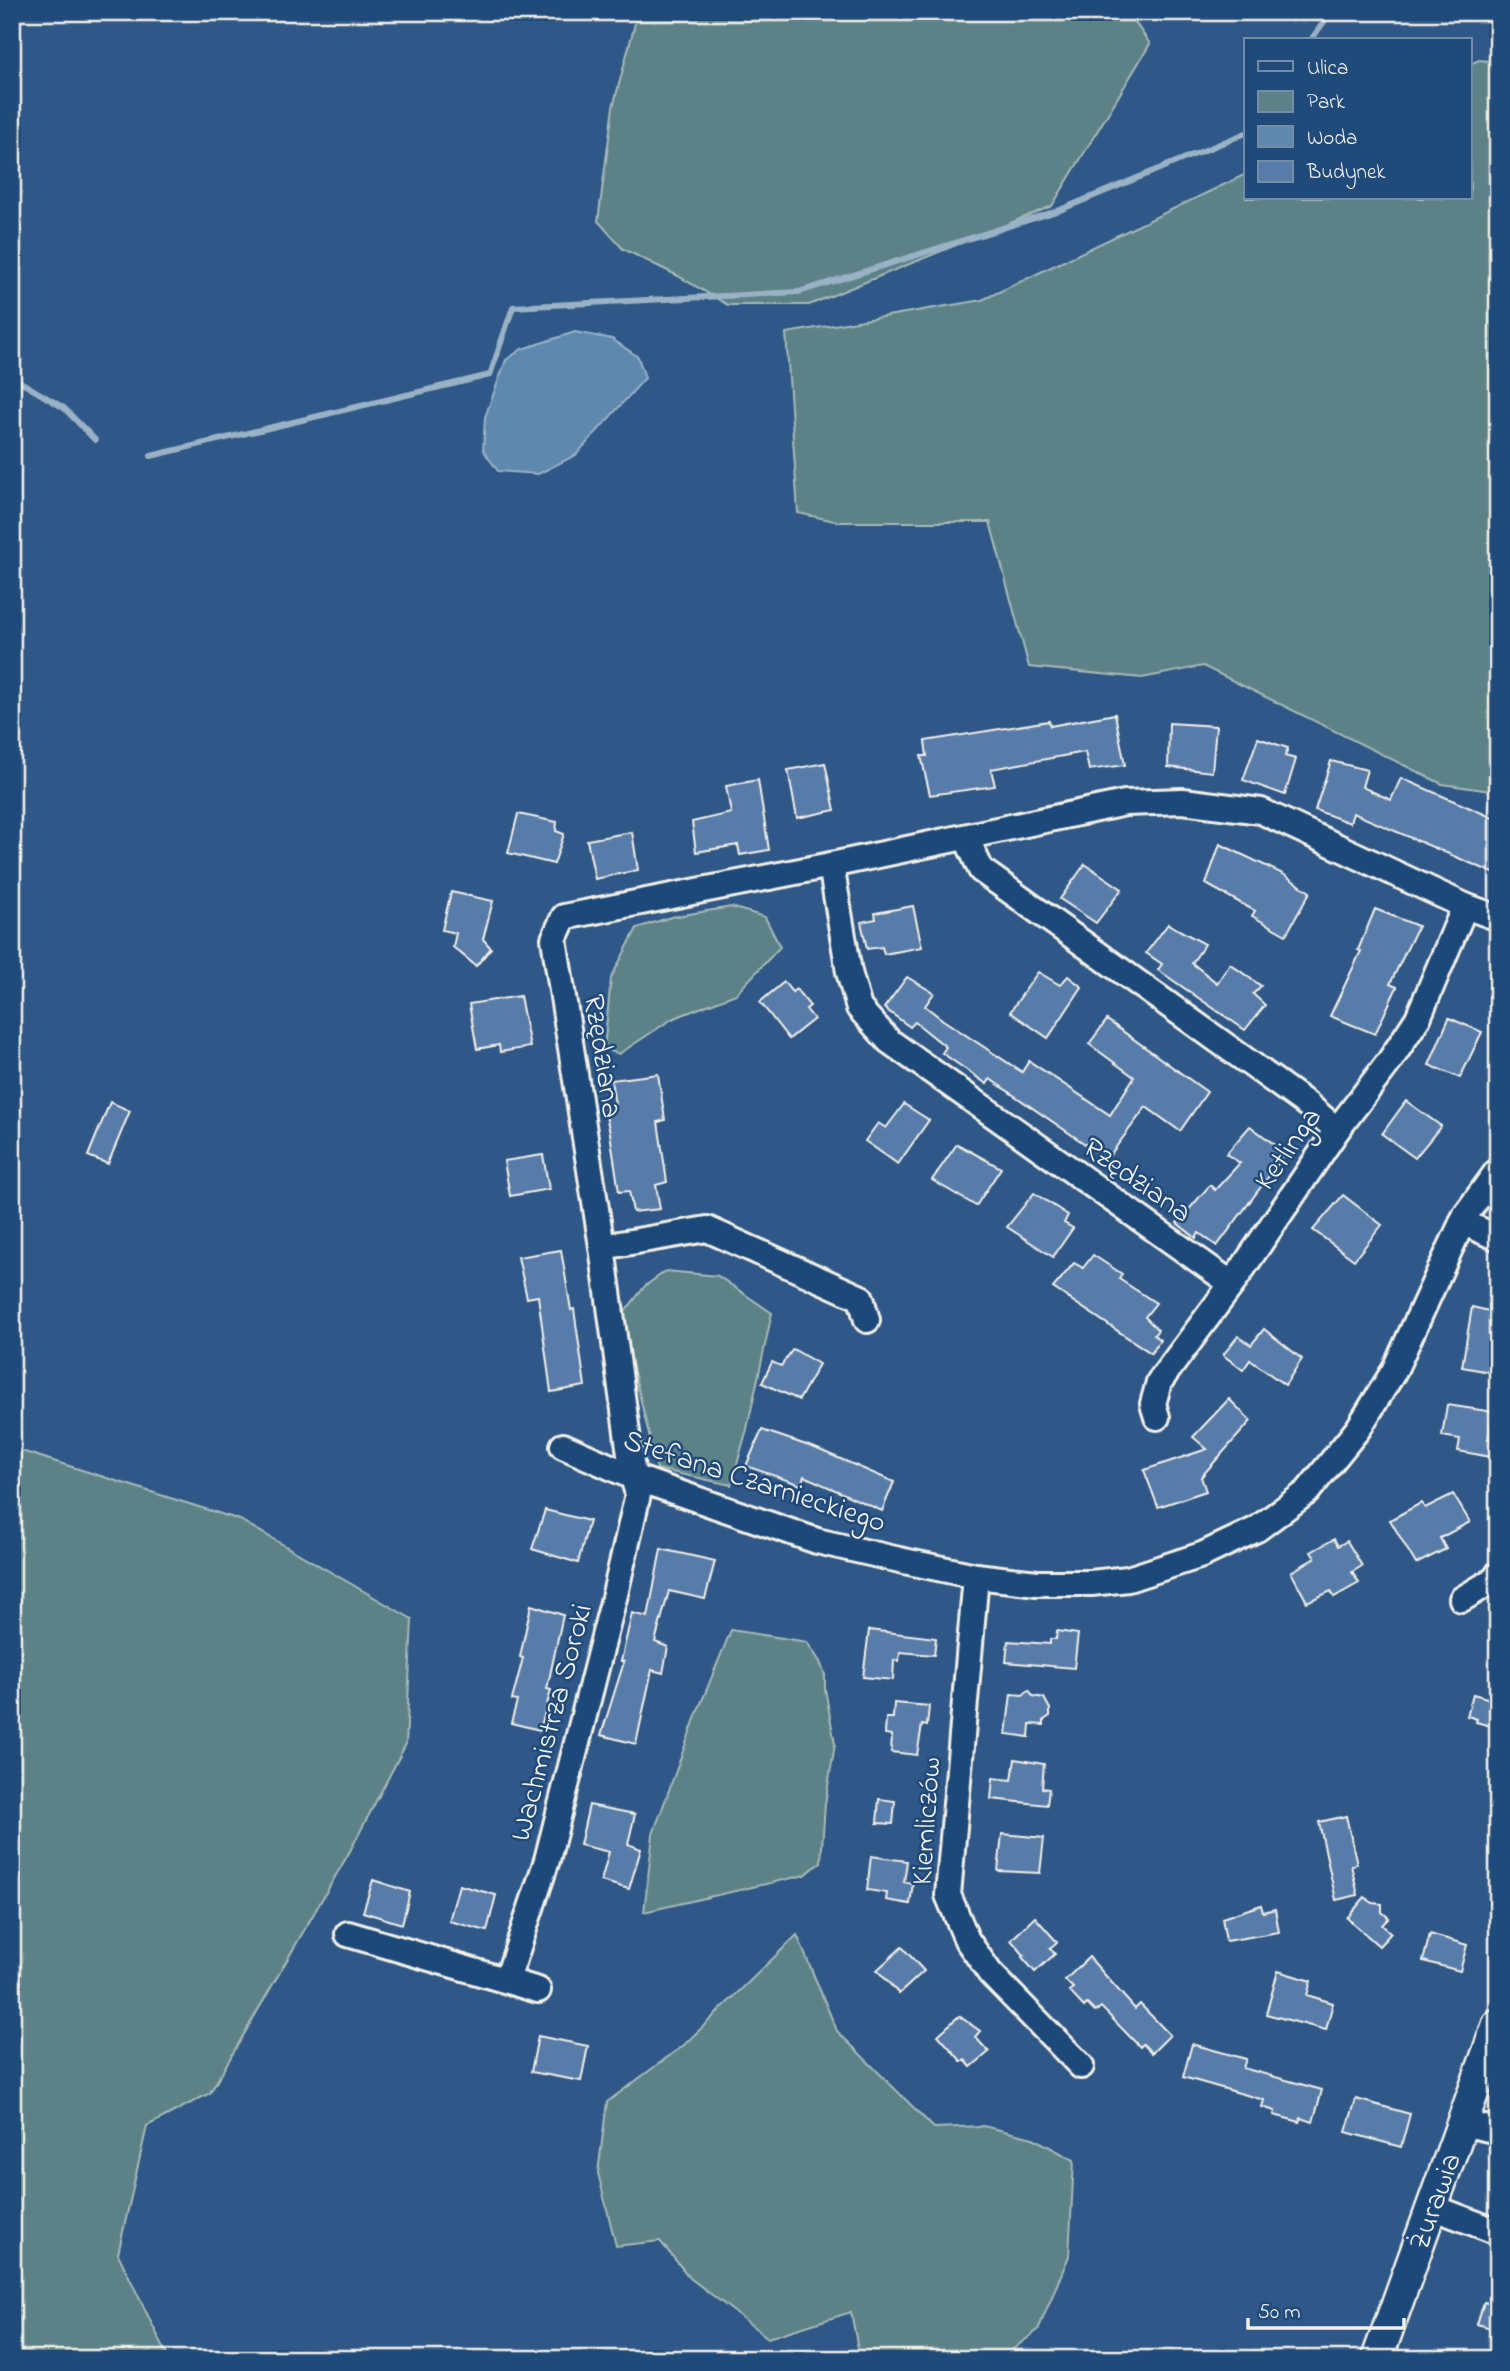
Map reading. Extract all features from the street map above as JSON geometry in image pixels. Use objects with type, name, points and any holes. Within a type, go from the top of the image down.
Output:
[{"type":"street","name":"Rzędziana","points":[[633,1477],[602,1247],[554,939],[564,917],[831,865],[1125,803],[1183,801],[1261,811],[1465,906],[1498,918]]},
{"type":"street","points":[[966,837],[981,870],[1308,1105],[1337,1129]]},
{"type":"street","name":"Rzędziana","points":[[831,865],[849,972],[859,1008],[889,1041],[1232,1284]]},
{"type":"street","name":"Ketlinga","points":[[1157,1418],[1153,1404],[1159,1382],[1232,1284],[1337,1129],[1389,1062],[1418,1018],[1465,906]]},
{"type":"street","name":"Stefana Czarnieckiego","points":[[563,1446],[633,1477],[817,1541],[976,1576],[1037,1583],[1091,1583],[1128,1579],[1202,1555],[1257,1530],[1307,1492],[1358,1429],[1394,1371],[1462,1222],[1498,1170]]},
{"type":"street","points":[[1462,1222],[1498,1238]]},
{"type":"street","points":[[602,1247],[707,1229],[861,1298],[867,1320]]},
{"type":"street","name":"Wachmistrza Soroki","points":[[507,1980],[547,1860],[615,1594],[638,1494],[633,1477]]},
{"type":"street","name":"Kiemliczów","points":[[976,1576],[948,1895],[967,1940],[990,1973],[1081,2066]]},
{"type":"street","points":[[1462,1598],[1497,1576]]},
{"type":"street","points":[[348,1934],[538,1990]]},
{"type":"street","name":"Żurawia","points":[[1377,2359],[1498,2024]]},
{"type":"street","name":"Żurawia","points":[[1462,2123],[1498,2130]]},
{"type":"street","points":[[1432,2207],[1498,2232]]},
{"type":"green space","points":[[638,12],[1128,12],[1150,44],[1052,206],[809,305],[728,305],[623,249],[598,221],[613,107]]},
{"type":"green space","points":[[1479,60],[1498,62],[1498,792],[1442,784],[1203,666],[1142,678],[1029,667],[990,522],[839,522],[798,513],[786,333],[982,300],[1244,175],[1244,200],[1472,200],[1472,63]]},
{"type":"green space","points":[[731,907],[765,917],[780,947],[736,994],[672,1019],[619,1054],[604,1049],[611,978],[637,928],[671,917]]},
{"type":"green space","points":[[666,1271],[718,1276],[772,1313],[747,1429],[731,1485],[657,1469],[621,1317],[645,1286]]},
{"type":"green space","points":[[12,1448],[240,1520],[412,1619],[406,1744],[350,1851],[210,2093],[147,2126],[118,2254],[169,2359],[12,2359]]},
{"type":"green space","points":[[731,1630],[807,1642],[820,1662],[825,1675],[835,1744],[825,1804],[821,1862],[805,1875],[644,1912],[653,1834],[697,1713]]},
{"type":"green space","points":[[797,1935],[837,2031],[934,2128],[983,2126],[1033,2138],[1074,2160],[1069,2256],[1038,2330],[1000,2359],[860,2359],[851,2312],[768,2338],[690,2278],[660,2241],[616,2246],[598,2173],[607,2102],[684,2045]]},
{"type":"water","points":[[575,332],[612,339],[638,357],[645,378],[576,455],[538,474],[498,471],[483,450],[485,417],[506,360],[522,349]]},
{"type":"building","points":[[1115,714],[1125,765],[1089,770],[1085,752],[991,769],[995,786],[930,795],[921,756],[927,756],[925,741],[1049,721],[1050,726]]},
{"type":"building","points":[[1169,723],[1216,726],[1212,772],[1168,767]]},
{"type":"building","points":[[1258,738],[1288,748],[1285,756],[1296,759],[1285,795],[1243,780]]},
{"type":"building","points":[[1331,761],[1367,770],[1362,787],[1391,800],[1401,778],[1498,820],[1498,875],[1353,813],[1350,823],[1315,810]]},
{"type":"building","points":[[825,763],[835,810],[797,818],[788,770]]},
{"type":"building","points":[[758,780],[769,850],[740,855],[738,845],[696,852],[692,822],[731,813],[726,786]]},
{"type":"building","points":[[518,814],[557,822],[556,831],[564,834],[554,864],[508,853]]},
{"type":"building","points":[[632,832],[638,870],[595,879],[587,840]]},
{"type":"building","points":[[1220,844],[1283,874],[1310,892],[1286,935],[1252,916],[1255,911],[1206,884]]},
{"type":"building","points":[[1085,864],[1122,889],[1096,923],[1060,899]]},
{"type":"building","points":[[451,892],[493,901],[483,939],[491,948],[476,966],[453,947],[456,933],[442,930]]},
{"type":"building","points":[[913,906],[922,947],[884,954],[882,947],[867,949],[861,922],[876,919],[875,913]]},
{"type":"building","points":[[1375,909],[1418,926],[1390,984],[1397,987],[1375,1034],[1330,1016],[1361,951],[1358,950]]},
{"type":"building","points":[[1168,924],[1205,944],[1192,963],[1217,983],[1230,964],[1261,986],[1253,994],[1265,1005],[1245,1030],[1158,970],[1162,964],[1146,953]]},
{"type":"building","points":[[1038,972],[1060,985],[1068,976],[1082,987],[1048,1038],[1010,1012]]},
{"type":"building","points":[[907,977],[934,993],[925,1006],[943,1020],[1022,1072],[1029,1061],[1110,1115],[1134,1077],[1089,1044],[1107,1020],[1207,1092],[1180,1131],[1146,1107],[1107,1159],[990,1079],[987,1084],[942,1053],[946,1047],[915,1022],[910,1027],[884,1008]]},
{"type":"building","points":[[784,982],[792,992],[796,989],[810,1006],[806,1009],[814,1019],[789,1039],[760,1002]]},
{"type":"building","points":[[520,996],[530,1047],[500,1052],[499,1045],[477,1049],[469,1004]]},
{"type":"building","points":[[1449,1018],[1482,1032],[1460,1078],[1429,1065]]},
{"type":"building","points":[[658,1074],[665,1120],[658,1122],[667,1182],[656,1185],[660,1209],[633,1212],[629,1191],[619,1192],[604,1107],[615,1105],[611,1080]]},
{"type":"building","points":[[1406,1101],[1441,1126],[1415,1158],[1382,1134]]},
{"type":"building","points":[[110,1102],[130,1111],[108,1164],[88,1156]]},
{"type":"building","points":[[904,1104],[929,1120],[898,1164],[865,1141],[878,1123],[886,1128]]},
{"type":"building","points":[[1250,1126],[1286,1153],[1217,1246],[1199,1233],[1196,1238],[1177,1223],[1210,1185],[1215,1190],[1240,1163],[1226,1154]]},
{"type":"building","points":[[957,1144],[1001,1168],[976,1206],[932,1180]]},
{"type":"building","points":[[543,1155],[549,1189],[510,1196],[504,1161]]},
{"type":"building","points":[[1034,1193],[1068,1215],[1064,1223],[1073,1228],[1053,1257],[1007,1227]]},
{"type":"building","points":[[1343,1195],[1382,1225],[1354,1260],[1313,1230]]},
{"type":"building","points":[[561,1250],[571,1310],[574,1309],[585,1386],[551,1392],[538,1296],[527,1298],[518,1257]]},
{"type":"building","points":[[1093,1255],[1122,1274],[1119,1279],[1156,1303],[1145,1317],[1158,1330],[1154,1335],[1160,1340],[1151,1353],[1053,1288],[1074,1263],[1083,1268]]},
{"type":"building","points":[[1472,1307],[1498,1313],[1498,1364],[1493,1364],[1490,1372],[1462,1367]]},
{"type":"building","points":[[1264,1329],[1302,1359],[1285,1385],[1250,1360],[1243,1370],[1223,1355],[1238,1336],[1251,1345]]},
{"type":"building","points":[[793,1349],[819,1364],[799,1400],[762,1383],[772,1362],[781,1366]]},
{"type":"building","points":[[1229,1399],[1251,1421],[1201,1477],[1206,1491],[1158,1507],[1144,1470],[1207,1449],[1193,1437]]},
{"type":"building","points":[[1447,1405],[1494,1412],[1488,1439],[1493,1440],[1491,1457],[1458,1451],[1460,1439],[1442,1436]]},
{"type":"building","points":[[762,1430],[815,1448],[894,1482],[882,1511],[804,1476],[801,1485],[746,1466]]},
{"type":"building","points":[[1453,1494],[1470,1522],[1440,1538],[1446,1549],[1416,1564],[1390,1520],[1421,1503],[1425,1508]]},
{"type":"building","points":[[545,1510],[589,1521],[578,1563],[532,1549]]},
{"type":"building","points":[[1334,1539],[1338,1546],[1347,1541],[1362,1566],[1352,1572],[1359,1583],[1334,1597],[1331,1591],[1307,1602],[1291,1572],[1315,1558],[1311,1552]]},
{"type":"building","points":[[661,1549],[715,1561],[705,1599],[669,1591],[655,1642],[668,1647],[663,1673],[652,1670],[636,1744],[601,1735],[624,1662],[621,1661],[632,1613],[648,1617]]},
{"type":"building","points":[[531,1605],[563,1615],[547,1689],[551,1690],[540,1730],[511,1723],[517,1701],[512,1700],[523,1658],[520,1657]]},
{"type":"building","points":[[869,1630],[936,1638],[934,1655],[900,1652],[899,1661],[894,1660],[893,1680],[863,1677]]},
{"type":"building","points":[[1057,1631],[1078,1634],[1074,1668],[1006,1662],[1008,1641],[1050,1644],[1050,1639],[1056,1639]]},
{"type":"building","points":[[1029,1690],[1033,1696],[1044,1698],[1050,1709],[1050,1716],[1044,1720],[1044,1725],[1030,1724],[1029,1737],[1006,1734],[1011,1694],[1023,1695]]},
{"type":"building","points":[[1473,1694],[1498,1701],[1498,1728],[1476,1722],[1477,1719],[1467,1716]]},
{"type":"building","points":[[894,1703],[929,1706],[927,1726],[922,1725],[917,1755],[891,1752],[892,1735],[885,1734],[886,1718],[893,1718]]},
{"type":"building","points":[[1015,1759],[1044,1764],[1042,1788],[1049,1789],[1047,1805],[991,1799],[993,1778],[1012,1780]]},
{"type":"building","points":[[879,1799],[895,1801],[893,1824],[877,1823]]},
{"type":"building","points":[[589,1805],[635,1814],[628,1844],[641,1849],[629,1889],[601,1881],[609,1852],[580,1845]]},
{"type":"building","points":[[1346,1816],[1357,1864],[1351,1865],[1358,1895],[1336,1900],[1319,1822]]},
{"type":"building","points":[[1002,1834],[1044,1838],[1040,1873],[998,1871]]},
{"type":"building","points":[[871,1856],[907,1861],[904,1882],[913,1883],[910,1904],[886,1900],[887,1893],[867,1890]]},
{"type":"building","points":[[373,1880],[410,1892],[402,1924],[363,1912]]},
{"type":"building","points":[[459,1885],[496,1895],[487,1931],[449,1921]]},
{"type":"building","points":[[1365,1897],[1372,1903],[1382,1904],[1382,1912],[1389,1918],[1382,1925],[1391,1933],[1379,1946],[1347,1918]]},
{"type":"building","points":[[1261,1905],[1263,1912],[1275,1909],[1279,1932],[1226,1941],[1222,1918]]},
{"type":"building","points":[[1035,1917],[1057,1942],[1050,1948],[1055,1954],[1035,1972],[1011,1940]]},
{"type":"building","points":[[1430,1934],[1467,1945],[1460,1971],[1423,1961]]},
{"type":"building","points":[[902,1947],[924,1971],[899,1994],[877,1970]]},
{"type":"building","points":[[1089,1957],[1135,2009],[1140,2004],[1170,2035],[1152,2053],[1143,2044],[1140,2047],[1101,2007],[1095,2012],[1087,2004],[1084,2007],[1069,1991],[1073,1988],[1065,1980]]},
{"type":"building","points":[[1278,1971],[1311,1981],[1307,1995],[1333,2003],[1326,2030],[1266,2014]]},
{"type":"building","points":[[959,2016],[980,2031],[975,2037],[989,2052],[971,2067],[965,2060],[962,2062],[938,2035]]},
{"type":"building","points":[[538,2036],[588,2046],[581,2081],[531,2072]]},
{"type":"building","points":[[1192,2044],[1246,2059],[1243,2068],[1322,2090],[1313,2122],[1301,2118],[1300,2122],[1274,2115],[1275,2111],[1262,2107],[1264,2100],[1183,2077]]},
{"type":"building","points":[[1356,2099],[1410,2114],[1401,2147],[1346,2132]]},
{"type":"building","points":[[1484,2302],[1498,2306],[1498,2330],[1477,2324]]},
{"type":"waterway","points":[[1312,38],[1331,12]]},
{"type":"waterway","points":[[151,456],[490,375],[513,307],[799,292],[1060,210],[1244,134]]},
{"type":"waterway","points":[[12,377],[64,408],[95,440]]}]
